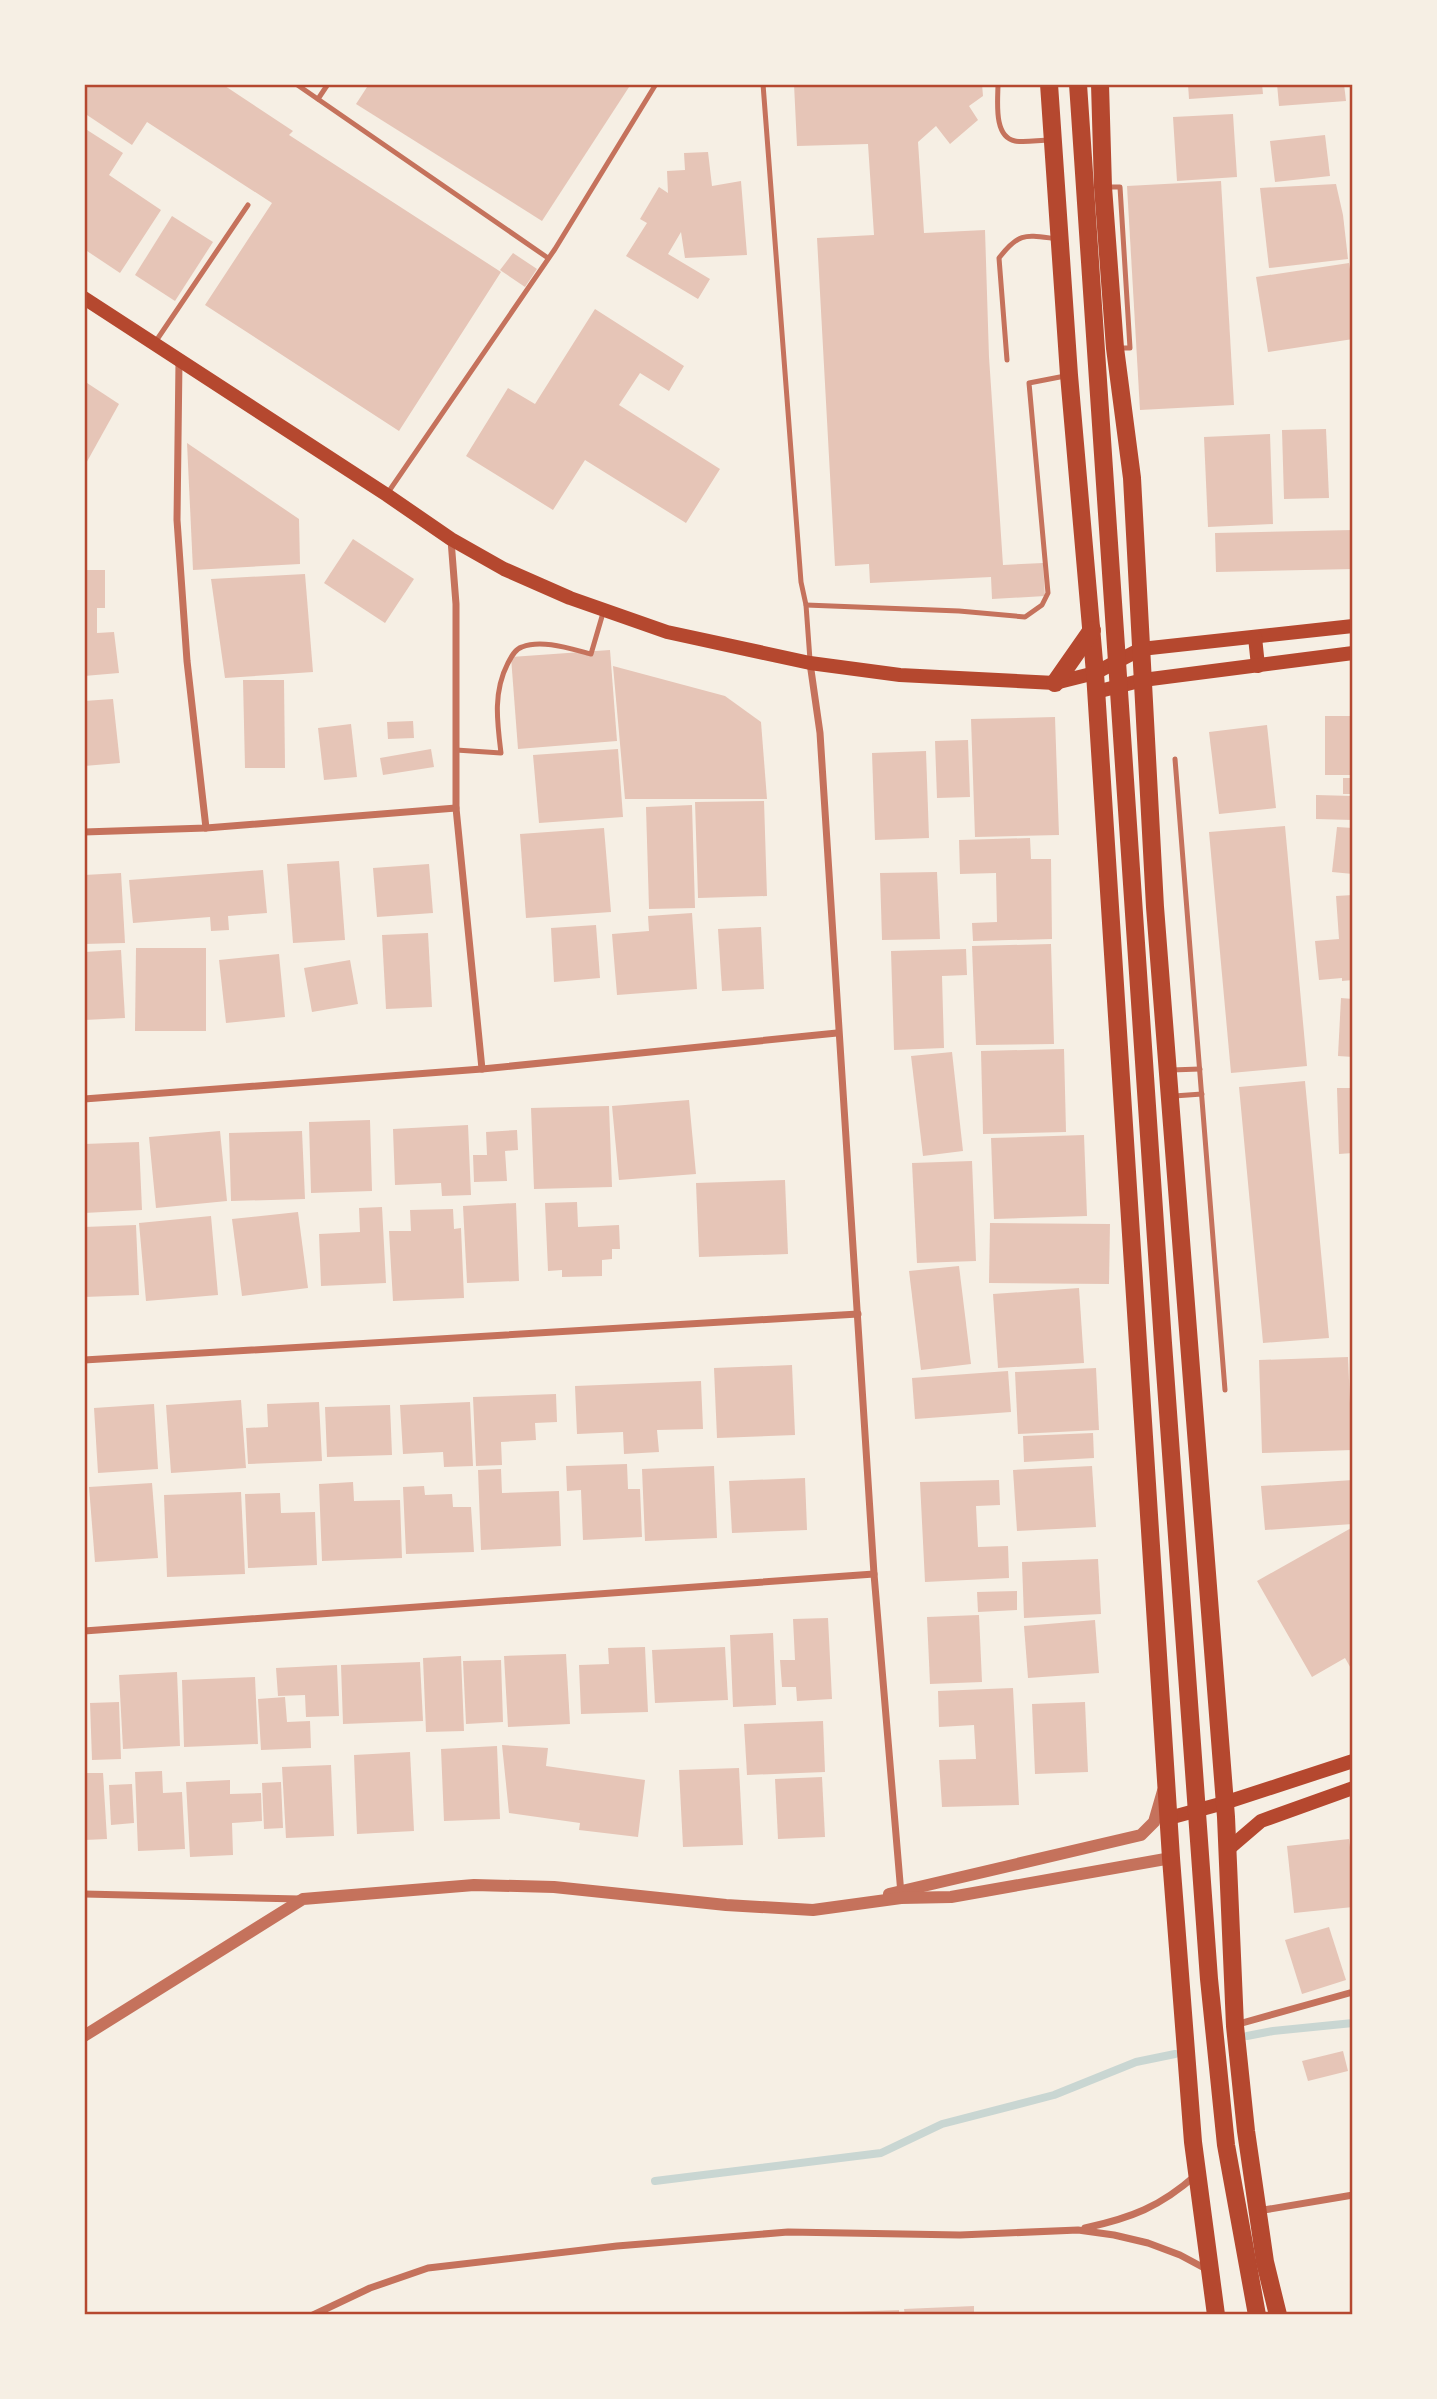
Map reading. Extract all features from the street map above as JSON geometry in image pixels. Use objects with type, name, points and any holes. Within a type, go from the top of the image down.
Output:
[{"type":"main road","points":[[1049,84],[1069,375],[1095,673],[1171,1858],[1197,2175],[1216,2315]]},
{"type":"main road","points":[[1078,84],[1209,1979],[1226,2146],[1255,2315]]},
{"type":"main road","points":[[1100,84],[1103,187],[1115,348],[1132,478],[1155,907],[1224,1803],[1235,2026],[1246,2131],[1265,2262],[1278,2315]]},
{"type":"main road","points":[[84,298],[451,539],[504,569],[570,598],[667,632],[810,663],[900,675],[1055,683],[1095,673],[1141,649],[1353,626]]},
{"type":"main road","points":[[1055,683],[1092,630]]},
{"type":"main road","points":[[1255,637],[1258,666]]},
{"type":"main road","points":[[1096,692],[1143,680],[1353,653]]},
{"type":"main road","points":[[1169,1818],[1353,1761]]},
{"type":"main road","points":[[1226,1851],[1261,1821],[1353,1788]]},
{"type":"main road","points":[[1255,2315],[1265,2262]]},
{"type":"street","points":[[179,359],[177,520],[187,661],[206,828]]},
{"type":"street","points":[[451,539],[456,604],[456,808],[482,1069]]},
{"type":"street","points":[[810,663],[820,733],[837,1033],[874,1574],[901,1894]]},
{"type":"street","points":[[84,832],[206,828],[456,808]]},
{"type":"street","points":[[84,1099],[482,1069],[837,1033]]},
{"type":"street","points":[[84,1360],[858,1314]]},
{"type":"street","points":[[84,1631],[874,1574]]},
{"type":"street","points":[[84,1894],[303,1899],[474,1885],[554,1887],[726,1905],[813,1910],[865,1903],[1141,1835],[1154,1822],[1167,1781]]},
{"type":"street","points":[[901,1894],[951,1897],[1171,1858]]},
{"type":"street","points":[[84,2036],[303,1899]]},
{"type":"street","points":[[1235,2026],[1353,1992]]},
{"type":"street","points":[[1078,2230],[1144,2212],[1172,2196],[1197,2175]]},
{"type":"street","points":[[1258,2211],[1353,2195]]},
{"type":"street","points":[[313,2315],[370,2288],[428,2268],[788,2232],[960,2235],[1078,2230],[1148,2243],[1211,2271]]},
{"type":"lane","points":[[296,84],[548,258]]},
{"type":"lane","points":[[318,99],[328,84]]},
{"type":"lane","points":[[387,495],[548,258],[656,84]]},
{"type":"lane","points":[[762,84],[801,582],[806,605],[810,663]]},
{"type":"lane","points":[[998,84],[999,119],[1003,134],[1013,141],[1053,139]]},
{"type":"lane","points":[[154,344],[248,205]]},
{"type":"lane","points":[[1007,360],[999,258],[1012,240],[1028,235],[1059,239]]},
{"type":"lane","points":[[806,605],[959,611],[1024,617],[1042,605],[1048,593],[1029,396],[1030,383],[1069,375]]},
{"type":"lane","points":[[456,750],[501,752],[497,702],[499,680],[512,654],[521,647],[541,645],[591,654],[604,610]]},
{"type":"lane","points":[[1175,759],[1225,1390]]},
{"type":"lane","points":[[1168,1070],[1200,1069]]},
{"type":"lane","points":[[1170,1096],[1202,1094]]},
{"type":"building","points":[[84,84],[222,84],[293,131],[289,135],[501,272],[399,431],[205,305],[272,203],[147,122],[132,145],[84,113]]},
{"type":"building","points":[[369,84],[631,84],[542,221],[356,104]]},
{"type":"building","points":[[794,84],[982,84],[983,96],[969,106],[978,120],[950,144],[936,126],[918,142],[924,233],[985,230],[989,357],[1003,565],[1043,563],[1045,596],[992,599],[991,577],[870,583],[869,564],[835,566],[817,238],[874,235],[868,144],[797,146]]},
{"type":"building","points":[[1188,84],[1262,84],[1263,94],[1189,99]]},
{"type":"building","points":[[1277,84],[1344,84],[1346,101],[1279,106]]},
{"type":"building","points":[[1233,114],[1237,177],[1177,181],[1173,117]]},
{"type":"building","points":[[84,128],[123,153],[109,175],[161,210],[120,273],[84,249]]},
{"type":"building","points":[[1325,135],[1330,176],[1275,182],[1270,141]]},
{"type":"building","points":[[708,152],[712,186],[741,181],[747,255],[685,258],[681,232],[668,254],[710,279],[698,299],[626,256],[647,223],[640,219],[659,187],[668,193],[667,171],[685,170],[684,153]]},
{"type":"building","points":[[1221,181],[1234,405],[1140,410],[1127,186]]},
{"type":"building","points":[[1336,184],[1348,259],[1269,268],[1260,188]]},
{"type":"building","points":[[172,216],[213,242],[175,301],[135,275]]},
{"type":"building","points":[[513,253],[537,269],[525,287],[500,270]]},
{"type":"building","points":[[1349,263],[1353,288],[1353,339],[1268,352],[1256,277]]},
{"type":"building","points":[[595,309],[684,366],[669,391],[640,373],[619,405],[720,469],[686,523],[585,460],[553,510],[466,456],[508,388],[535,404]]},
{"type":"building","points":[[84,381],[119,404],[84,467]]},
{"type":"building","points":[[1326,429],[1329,498],[1284,499],[1282,430]]},
{"type":"building","points":[[1270,434],[1273,524],[1208,527],[1204,437]]},
{"type":"building","points":[[187,443],[299,519],[300,564],[193,570]]},
{"type":"building","points":[[1353,530],[1353,569],[1216,572],[1215,533]]},
{"type":"building","points":[[353,539],[414,579],[385,623],[324,583]]},
{"type":"building","points":[[84,570],[105,570],[105,608],[97,608],[97,633],[114,632],[119,673],[84,676]]},
{"type":"building","points":[[305,574],[313,672],[225,678],[211,579]]},
{"type":"building","points":[[610,650],[617,741],[518,749],[511,657]]},
{"type":"building","points":[[613,666],[725,696],[761,722],[767,799],[625,799]]},
{"type":"building","points":[[243,680],[284,680],[285,768],[245,768]]},
{"type":"building","points":[[113,699],[120,763],[84,766],[84,701]]},
{"type":"building","points":[[1325,716],[1353,716],[1353,775],[1325,775]]},
{"type":"building","points":[[1055,717],[1059,835],[975,837],[971,719]]},
{"type":"building","points":[[413,721],[414,738],[388,739],[387,722]]},
{"type":"building","points":[[351,724],[357,777],[324,780],[318,728]]},
{"type":"building","points":[[1267,725],[1276,808],[1219,814],[1209,732]]},
{"type":"building","points":[[968,740],[970,797],[937,798],[935,741]]},
{"type":"building","points":[[431,749],[434,767],[383,775],[380,758]]},
{"type":"building","points":[[618,749],[623,817],[539,823],[533,755]]},
{"type":"building","points":[[926,751],[929,838],[875,840],[872,753]]},
{"type":"building","points":[[1343,778],[1353,778],[1353,794],[1343,794]]},
{"type":"building","points":[[1316,795],[1353,796],[1353,820],[1316,819]]},
{"type":"building","points":[[764,801],[767,896],[698,898],[695,802]]},
{"type":"building","points":[[692,805],[695,908],[649,909],[646,807]]},
{"type":"building","points":[[1285,826],[1307,1066],[1231,1073],[1209,832]]},
{"type":"building","points":[[1337,827],[1353,828],[1353,874],[1332,872]]},
{"type":"building","points":[[604,828],[611,912],[526,918],[520,834]]},
{"type":"building","points":[[1030,838],[1031,859],[1051,859],[1052,939],[973,941],[972,923],[997,922],[996,873],[960,874],[959,840]]},
{"type":"building","points":[[339,861],[345,940],[293,943],[287,864]]},
{"type":"building","points":[[429,864],[433,913],[377,917],[373,868]]},
{"type":"building","points":[[263,870],[267,913],[228,916],[229,930],[211,931],[210,917],[133,923],[129,880]]},
{"type":"building","points":[[937,872],[940,939],[882,940],[880,873]]},
{"type":"building","points":[[121,873],[125,943],[84,944],[84,875]]},
{"type":"building","points":[[1353,895],[1353,980],[1319,980],[1315,941],[1339,939],[1336,896]]},
{"type":"building","points":[[692,913],[697,989],[617,995],[612,934],[649,931],[648,916]]},
{"type":"building","points":[[596,925],[600,978],[554,982],[551,928]]},
{"type":"building","points":[[761,927],[764,989],[722,991],[718,929]]},
{"type":"building","points":[[428,933],[432,1007],[386,1009],[382,935]]},
{"type":"building","points":[[1051,944],[1054,1044],[976,1045],[972,946]]},
{"type":"building","points":[[136,948],[206,948],[206,1031],[135,1031]]},
{"type":"building","points":[[966,949],[967,975],[942,976],[944,1048],[894,1050],[891,951]]},
{"type":"building","points":[[121,950],[125,1018],[84,1020],[84,952]]},
{"type":"building","points":[[279,954],[285,1017],[226,1023],[219,960]]},
{"type":"building","points":[[350,960],[358,1004],[312,1012],[304,968]]},
{"type":"building","points":[[1341,998],[1353,999],[1353,1057],[1338,1056]]},
{"type":"building","points":[[1064,1049],[1066,1132],[983,1134],[981,1051]]},
{"type":"building","points":[[952,1052],[963,1151],[923,1156],[911,1056]]},
{"type":"building","points":[[1305,1081],[1329,1338],[1263,1343],[1239,1087]]},
{"type":"building","points":[[1337,1088],[1353,1088],[1353,1153],[1339,1154]]},
{"type":"building","points":[[689,1100],[696,1174],[619,1180],[612,1106]]},
{"type":"building","points":[[609,1106],[612,1187],[534,1189],[531,1108]]},
{"type":"building","points":[[370,1120],[372,1191],[311,1193],[309,1122]]},
{"type":"building","points":[[468,1125],[471,1195],[442,1196],[441,1183],[395,1185],[393,1129]]},
{"type":"building","points":[[517,1130],[518,1150],[505,1151],[507,1181],[474,1182],[473,1155],[487,1155],[486,1132]]},
{"type":"building","points":[[220,1131],[227,1201],[156,1208],[149,1137]]},
{"type":"building","points":[[302,1131],[305,1199],[231,1201],[229,1133]]},
{"type":"building","points":[[1084,1135],[1087,1216],[994,1219],[991,1138]]},
{"type":"building","points":[[139,1142],[142,1210],[84,1213],[84,1144]]},
{"type":"building","points":[[972,1161],[976,1261],[917,1263],[912,1163]]},
{"type":"building","points":[[785,1180],[788,1254],[699,1257],[696,1183]]},
{"type":"building","points":[[577,1202],[578,1227],[619,1225],[620,1249],[612,1249],[612,1259],[602,1260],[602,1276],[562,1277],[562,1270],[548,1271],[545,1203]]},
{"type":"building","points":[[516,1203],[519,1281],[467,1283],[463,1206]]},
{"type":"building","points":[[382,1207],[386,1283],[321,1286],[319,1234],[360,1232],[359,1208]]},
{"type":"building","points":[[453,1209],[454,1229],[461,1228],[464,1298],[393,1301],[389,1231],[411,1231],[410,1210]]},
{"type":"building","points":[[298,1212],[308,1288],[242,1296],[232,1219]]},
{"type":"building","points":[[211,1216],[218,1295],[146,1301],[139,1223]]},
{"type":"building","points":[[990,1223],[1110,1224],[1109,1284],[989,1283]]},
{"type":"building","points":[[136,1225],[139,1295],[84,1297],[84,1227]]},
{"type":"building","points":[[959,1266],[971,1364],[921,1370],[909,1271]]},
{"type":"building","points":[[1079,1288],[1084,1363],[998,1368],[993,1294]]},
{"type":"building","points":[[1348,1357],[1352,1450],[1262,1453],[1259,1360]]},
{"type":"building","points":[[792,1365],[795,1435],[717,1438],[714,1368]]},
{"type":"building","points":[[1096,1368],[1099,1430],[1018,1434],[1015,1372]]},
{"type":"building","points":[[1008,1371],[1011,1412],[915,1419],[912,1378]]},
{"type":"building","points":[[701,1381],[703,1429],[657,1430],[659,1452],[624,1454],[623,1432],[577,1434],[575,1386]]},
{"type":"building","points":[[556,1394],[557,1422],[535,1423],[536,1440],[501,1442],[502,1465],[476,1466],[473,1397]]},
{"type":"building","points":[[241,1400],[246,1468],[171,1473],[166,1405]]},
{"type":"building","points":[[319,1402],[322,1461],[248,1464],[246,1428],[268,1427],[267,1404]]},
{"type":"building","points":[[470,1402],[473,1466],[444,1467],[443,1452],[403,1454],[400,1405]]},
{"type":"building","points":[[154,1404],[158,1469],[98,1473],[94,1408]]},
{"type":"building","points":[[390,1405],[392,1455],[327,1457],[325,1407]]},
{"type":"building","points":[[1093,1433],[1094,1458],[1024,1462],[1023,1436]]},
{"type":"building","points":[[627,1464],[628,1489],[640,1489],[642,1537],[583,1540],[581,1490],[567,1491],[566,1466]]},
{"type":"building","points":[[714,1466],[717,1538],[645,1541],[642,1469]]},
{"type":"building","points":[[1092,1466],[1096,1527],[1017,1531],[1013,1470]]},
{"type":"building","points":[[501,1469],[502,1493],[559,1491],[561,1546],[481,1550],[478,1470]]},
{"type":"building","points":[[805,1478],[807,1530],[732,1533],[729,1481]]},
{"type":"building","points":[[999,1480],[1000,1505],[976,1506],[978,1547],[1008,1546],[1009,1578],[925,1582],[920,1482]]},
{"type":"building","points":[[1353,1480],[1353,1524],[1265,1530],[1261,1486]]},
{"type":"building","points":[[353,1482],[354,1501],[400,1500],[402,1558],[322,1561],[319,1484]]},
{"type":"building","points":[[152,1483],[158,1558],[95,1562],[89,1487]]},
{"type":"building","points":[[424,1486],[425,1495],[452,1494],[453,1507],[471,1507],[474,1552],[406,1554],[403,1487]]},
{"type":"building","points":[[241,1492],[245,1574],[167,1577],[164,1495]]},
{"type":"building","points":[[280,1493],[281,1513],[315,1512],[317,1565],[248,1568],[245,1494]]},
{"type":"building","points":[[1353,1527],[1353,1672],[1345,1658],[1312,1677],[1257,1581]]},
{"type":"building","points":[[1098,1559],[1101,1614],[1024,1618],[1022,1562]]},
{"type":"building","points":[[1017,1591],[1017,1610],[978,1612],[977,1592]]},
{"type":"building","points":[[979,1615],[982,1682],[930,1684],[927,1617]]},
{"type":"building","points":[[828,1618],[832,1699],[797,1701],[796,1687],[782,1687],[780,1660],[795,1660],[793,1619]]},
{"type":"building","points":[[1095,1620],[1099,1673],[1028,1678],[1024,1626]]},
{"type":"building","points":[[773,1633],[776,1705],[733,1707],[730,1635]]},
{"type":"building","points":[[645,1647],[648,1712],[581,1714],[579,1665],[609,1664],[608,1648]]},
{"type":"building","points":[[725,1647],[728,1700],[655,1703],[652,1650]]},
{"type":"building","points":[[566,1654],[570,1724],[508,1727],[504,1656]]},
{"type":"building","points":[[461,1656],[464,1731],[426,1732],[423,1658]]},
{"type":"building","points":[[501,1660],[503,1722],[466,1724],[463,1661]]},
{"type":"building","points":[[420,1662],[423,1721],[343,1724],[341,1665]]},
{"type":"building","points":[[337,1665],[339,1716],[306,1717],[305,1695],[278,1696],[276,1668]]},
{"type":"building","points":[[177,1672],[180,1746],[123,1749],[119,1675]]},
{"type":"building","points":[[255,1677],[258,1744],[184,1747],[182,1680]]},
{"type":"building","points":[[1013,1688],[1019,1805],[942,1807],[939,1760],[976,1759],[974,1725],[939,1727],[938,1691]]},
{"type":"building","points":[[285,1697],[287,1722],[310,1721],[311,1748],[261,1750],[258,1699]]},
{"type":"building","points":[[119,1702],[121,1759],[92,1760],[90,1703]]},
{"type":"building","points":[[1085,1702],[1088,1772],[1035,1774],[1032,1704]]},
{"type":"building","points":[[823,1721],[825,1772],[747,1775],[744,1724]]},
{"type":"building","points":[[502,1745],[548,1748],[546,1766],[645,1780],[638,1837],[579,1830],[580,1823],[509,1813]]},
{"type":"building","points":[[497,1746],[500,1819],[444,1821],[441,1749]]},
{"type":"building","points":[[410,1752],[414,1831],[357,1834],[354,1755]]},
{"type":"building","points":[[331,1765],[334,1836],[286,1838],[282,1767]]},
{"type":"building","points":[[739,1768],[743,1845],[683,1847],[679,1770]]},
{"type":"building","points":[[162,1771],[163,1793],[182,1792],[185,1849],[138,1851],[135,1772]]},
{"type":"building","points":[[84,1773],[103,1773],[107,1839],[84,1840]]},
{"type":"building","points":[[822,1777],[825,1837],[778,1839],[775,1779]]},
{"type":"building","points":[[230,1780],[230,1794],[261,1793],[262,1821],[232,1823],[233,1855],[190,1857],[186,1782]]},
{"type":"building","points":[[281,1782],[283,1828],[264,1829],[262,1783]]},
{"type":"building","points":[[132,1784],[134,1823],[111,1825],[109,1785]]},
{"type":"building","points":[[1349,1839],[1353,1907],[1294,1913],[1287,1846]]},
{"type":"building","points":[[1329,1927],[1346,1980],[1302,1994],[1285,1940]]},
{"type":"building","points":[[1343,2051],[1348,2071],[1308,2081],[1302,2061]]},
{"type":"building","points":[[974,2306],[974,2315],[905,2315],[904,2309]]},
{"type":"building","points":[[899,2310],[899,2315],[842,2315],[842,2312]]},
{"type":"waterway","points":[[1247,2036],[1353,2023]]},
{"type":"waterway","points":[[655,2181],[881,2153],[942,2124],[1054,2095],[1136,2062],[1175,2054]]}]
